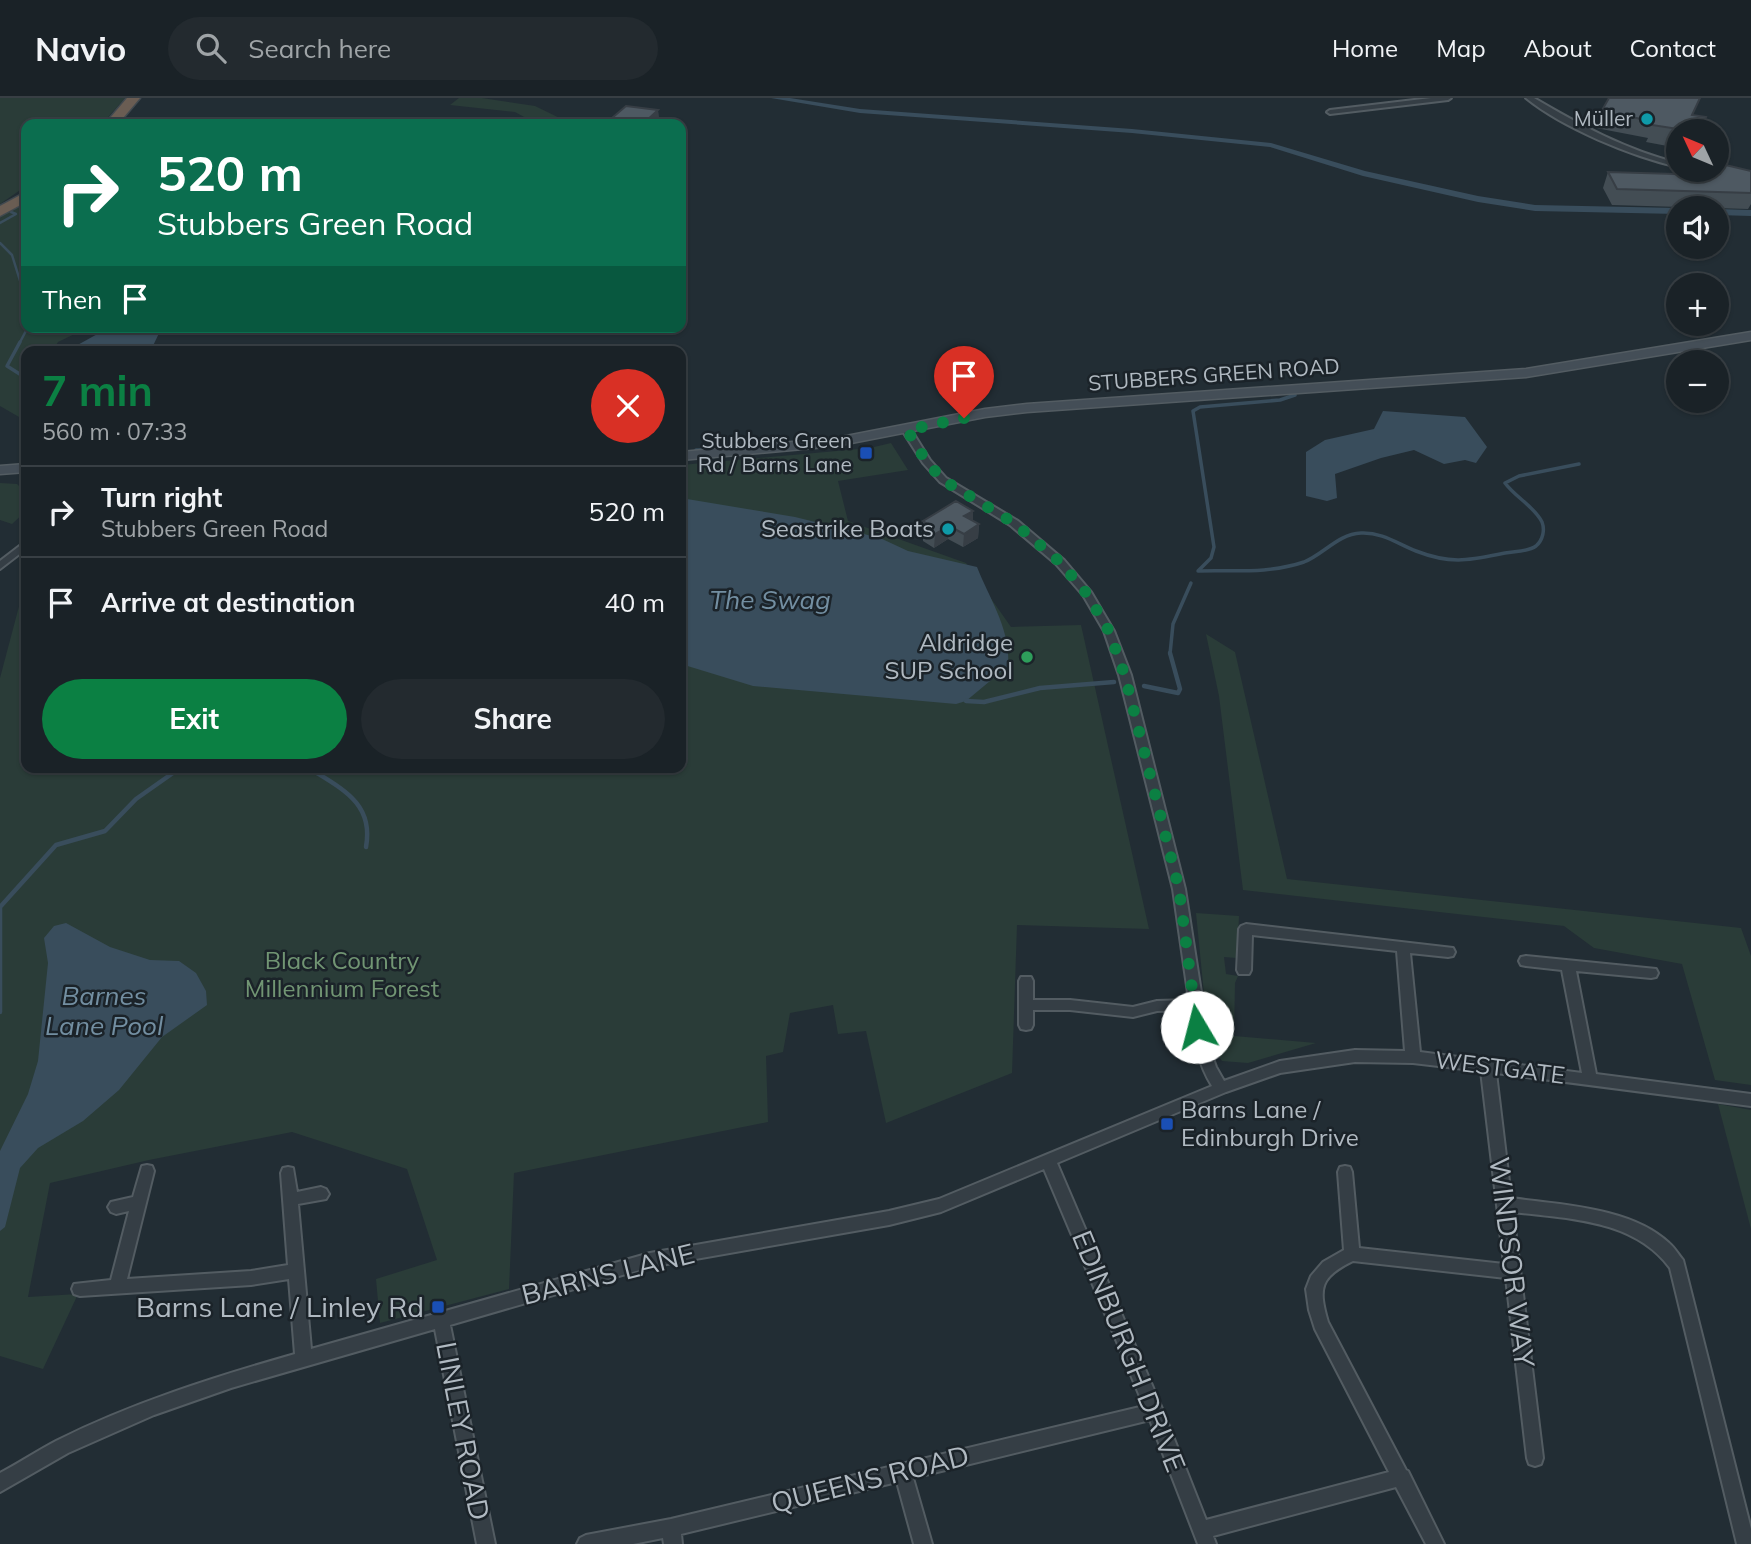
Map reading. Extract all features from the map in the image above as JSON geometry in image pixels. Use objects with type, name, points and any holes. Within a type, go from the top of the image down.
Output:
[{"type":"highway","points":[[115,119],[134,98]]},
{"type":"highway","points":[[0,212],[21,199]]},
{"type":"street","points":[[1330,112],[1448,98]]},
{"type":"street","points":[[1530,98],[1600,139],[1666,162]]},
{"type":"street","name":"STUBBERS GREEN ROAD","points":[[686,456],[807,446],[907,430],[985,413],[1027,408],[1527,373],[1751,337]]},
{"type":"street","points":[[907,430],[926,461],[943,480],[1014,523],[1060,562],[1087,594],[1109,631],[1125,676],[1179,889],[1194,1005],[1203,1051],[1209,1069],[1221,1088]]},
{"type":"street","points":[[0,470],[21,469]]},
{"type":"street","points":[[0,566],[21,548]]},
{"type":"street","points":[[1244,971],[1246,929],[1448,952]]},
{"type":"street","points":[[1403,947],[1413,1057]]},
{"type":"street","points":[[1526,961],[1651,973]]},
{"type":"street","points":[[1568,965],[1590,1080]]},
{"type":"street","points":[[1026,981],[1026,1025]]},
{"type":"street","points":[[1027,1005],[1070,1005],[1133,1012],[1174,1004],[1194,1005]]},
{"type":"street","name":"WESTGATE","points":[[1250,1076],[1327,1058],[1413,1057],[1751,1100]]},
{"type":"street","name":"WINDSOR WAY","points":[[1488,1067],[1535,1458]]},
{"type":"street","name":"BARNS LANE","points":[[0,1483],[62,1447],[151,1408],[231,1380],[650,1260],[918,1212],[958,1198],[1250,1076]]},
{"type":"street","name":"EDINBURGH DRIVE","points":[[1048,1160],[1155,1410],[1205,1537]]},
{"type":"street","points":[[117,1287],[147,1171]]},
{"type":"street","points":[[1344,1172],[1352,1254]]},
{"type":"street","points":[[288,1173],[304,1359]]},
{"type":"street","points":[[292,1199],[321,1194]]},
{"type":"street","points":[[116,1207],[140,1202]]},
{"type":"street","points":[[1504,1204],[1628,1225],[1652,1236],[1671,1253],[1677,1265],[1746,1544]]},
{"type":"street","points":[[1435,1544],[1321,1324],[1312,1298],[1318,1275],[1331,1263],[1352,1254],[1514,1272]]},
{"type":"street","points":[[80,1289],[251,1278],[295,1271]]},
{"type":"street","name":"LINLEY ROAD","points":[[441,1319],[486,1544]]},
{"type":"street","name":"QUEENS ROAD","points":[[586,1544],[672,1536],[903,1471],[1155,1410]]},
{"type":"street","points":[[903,1471],[923,1544]]},
{"type":"street","points":[[1205,1537],[1402,1477]]},
{"type":"green space","points":[[0,98],[125,98],[106,119],[21,119],[21,189],[0,204]]},
{"type":"green space","points":[[459,98],[482,98],[535,106],[562,119],[528,119],[515,112],[450,105]]},
{"type":"green space","points":[[21,204],[21,333],[77,333],[58,342],[56,346],[21,346],[21,418],[0,406],[0,216]]},
{"type":"green space","name":"Black Country Millennium Forest","points":[[891,443],[908,470],[838,481],[848,521],[966,563],[1011,627],[1081,625],[1149,929],[1017,925],[1012,1073],[886,1123],[866,1031],[838,1034],[833,1005],[790,1013],[783,1052],[766,1056],[768,1122],[514,1173],[509,1289],[380,1323],[376,1279],[437,1260],[407,1169],[292,1132],[50,1183],[28,1297],[78,1294],[43,1369],[0,1356],[0,678],[21,599],[21,773],[686,773],[686,465],[870,448]]},
{"type":"green space","points":[[0,483],[17,484],[21,488],[21,516],[12,524],[0,520]]},
{"type":"green space","points":[[1206,634],[1235,652],[1287,879],[1741,928],[1751,956],[1751,1085],[1715,1080],[1682,964],[1594,948],[1564,926],[1243,890],[1219,696]]},
{"type":"green space","points":[[1196,913],[1239,916],[1237,958],[1224,957],[1226,974],[1238,976],[1235,983],[1234,1036],[1316,1043],[1248,1063],[1222,1061],[1209,1044]]},
{"type":"green space","points":[[1718,1104],[1751,1110],[1751,1229]]},
{"type":"water","points":[[99,333],[159,333],[153,346],[76,346]]},
{"type":"water","points":[[1383,411],[1465,417],[1487,447],[1476,463],[1465,460],[1444,464],[1414,450],[1381,458],[1335,474],[1337,498],[1327,501],[1306,496],[1306,452],[1325,440],[1374,429]]},
{"type":"water","name":"The Swag","points":[[686,499],[795,517],[880,538],[908,551],[977,567],[1006,640],[1008,666],[966,701],[956,704],[753,686],[686,666]]},
{"type":"water","name":"Barnes Lane Pool","points":[[66,923],[110,947],[150,960],[179,961],[196,973],[206,991],[207,1005],[162,1037],[119,1090],[83,1121],[38,1148],[20,1168],[5,1227],[0,1231],[0,1151],[28,1094],[38,1061],[48,963],[44,938],[54,926]]},
{"type":"building","points":[[1609,98],[1700,98],[1692,115],[1706,117],[1666,119],[1666,127],[1652,125],[1654,121],[1601,112]]},
{"type":"building","points":[[626,106],[658,110],[648,119],[612,118]]},
{"type":"building","points":[[1729,166],[1751,171],[1751,193],[1617,189],[1608,172],[1666,174],[1666,182],[1729,182]]},
{"type":"building","points":[[956,501],[973,511],[964,516],[979,524],[964,534],[949,526],[935,534],[923,528],[929,525],[923,521]]},
{"type":"waterway","points":[[775,98],[860,111],[1132,131],[1271,145],[1363,173],[1478,199],[1535,208],[1666,211]]},
{"type":"waterway","points":[[0,223],[16,214],[11,212]]},
{"type":"waterway","points":[[1729,212],[1751,213]]},
{"type":"waterway","points":[[0,243],[12,255],[21,284]]},
{"type":"waterway","points":[[19,344],[25,333]]},
{"type":"waterway","points":[[20,342],[7,366],[21,375]]},
{"type":"waterway","points":[[1199,570],[1211,558],[1214,547],[1193,411],[1200,407],[1280,400],[1295,395]]},
{"type":"waterway","points":[[696,450],[708,450]]},
{"type":"waterway","points":[[1198,571],[1251,571],[1291,566],[1304,562],[1345,537],[1361,533],[1383,536],[1416,551],[1451,560],[1529,549],[1536,546],[1542,538],[1542,522],[1505,483],[1519,476],[1579,464]]},
{"type":"waterway","points":[[1170,653],[1173,624],[1191,583]]},
{"type":"waterway","points":[[1144,686],[1178,693],[1180,689],[1170,653]]},
{"type":"waterway","points":[[966,701],[984,702],[1040,688],[1114,682]]},
{"type":"waterway","points":[[0,1012],[0,907],[56,845],[105,831],[136,799],[173,773]]},
{"type":"waterway","points":[[317,773],[344,791],[360,808],[365,819],[366,847]]},
{"type":"place","name":"Müller","points":[[1647,119]]},
{"type":"place","name":"Stubbers Green Rd / Barns Lane","points":[[866,453]]},
{"type":"place","name":"Seastrike Boats","points":[[948,529]]},
{"type":"place","name":"Aldridge SUP School","points":[[1027,657]]},
{"type":"place","name":"Barns Lane / Edinburgh Drive","points":[[1167,1124]]},
{"type":"place","name":"Barns Lane / Linley Rd","points":[[438,1307]]},
{"type":"route","points":[[964,418],[907,430],[932,470],[943,480],[1000,513],[1060,562],[1087,594],[1109,631],[1125,676],[1179,889],[1197,1027]]}]
